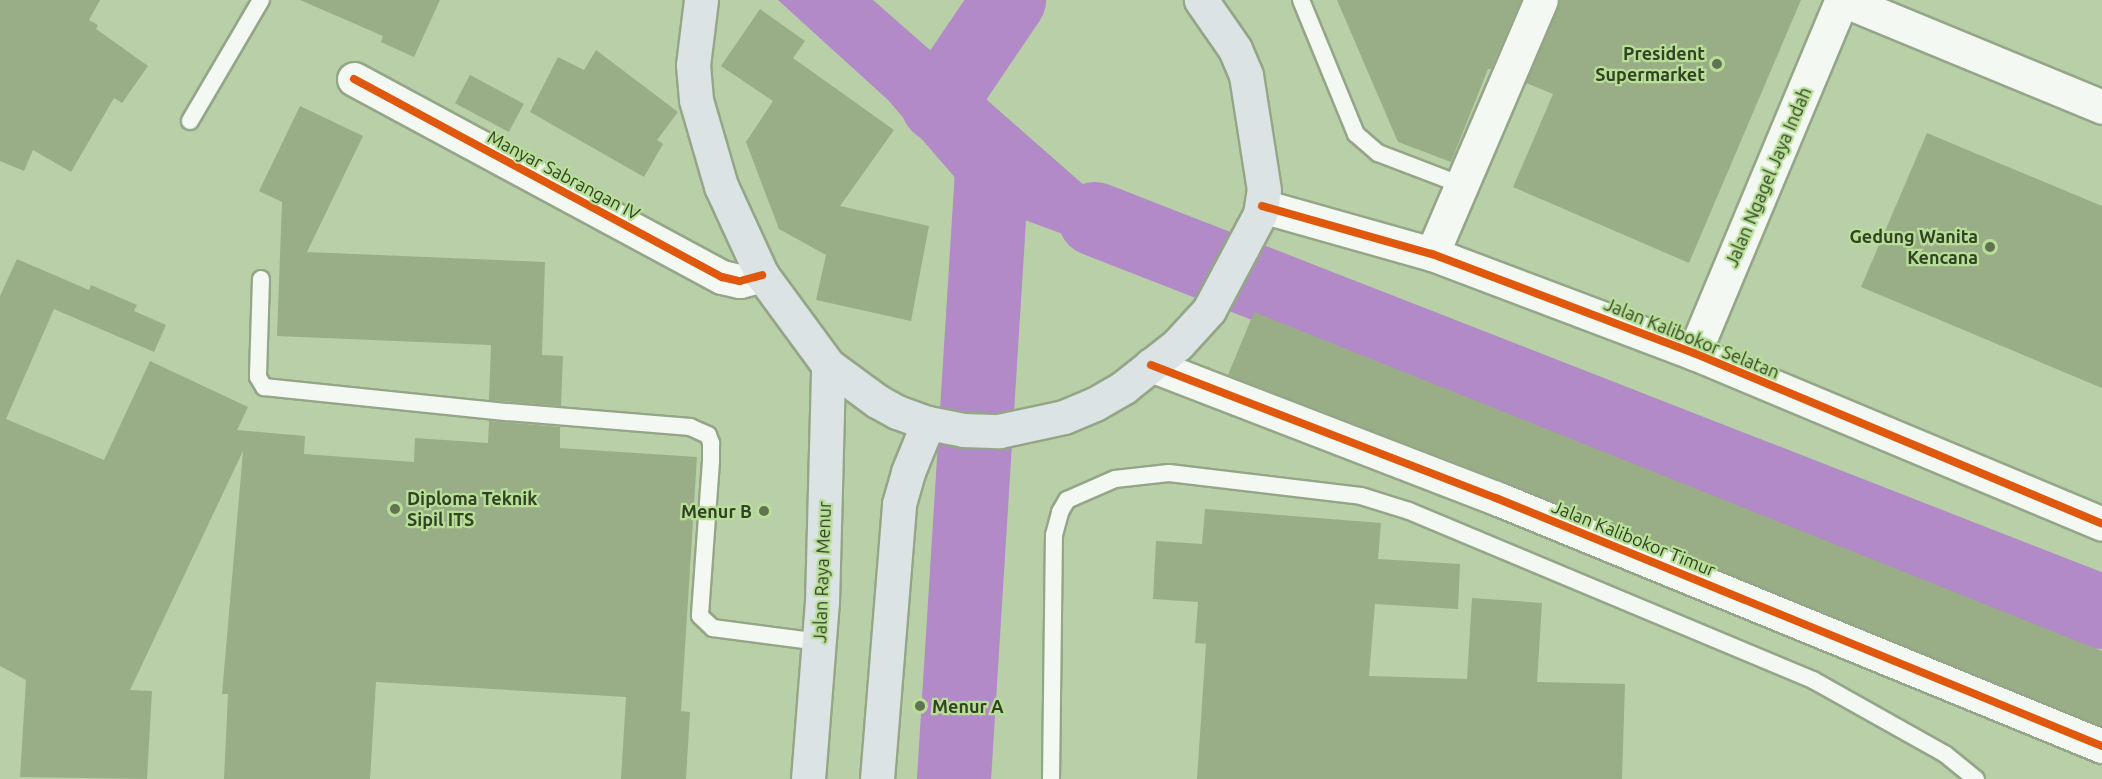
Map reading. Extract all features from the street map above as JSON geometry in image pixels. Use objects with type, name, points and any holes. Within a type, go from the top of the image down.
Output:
[{"type":"main road","points":[[701,0],[693,65],[696,100],[722,186],[762,275],[828,365],[877,401],[897,412],[928,423],[963,430],[999,431],[1064,417],[1095,404],[1124,387],[1178,344],[1209,310],[1259,214],[1264,190],[1246,75],[1235,50],[1201,0]]},
{"type":"main road","name":"Jalan Raya Menur","points":[[808,779],[819,642],[828,365]]},
{"type":"main road","points":[[877,779],[899,504],[908,472],[928,423]]},
{"type":"street","points":[[1432,254],[1541,0]]},
{"type":"street","points":[[1843,0],[2102,107]]},
{"type":"street","name":"Jalan Ngagel Jaya Indah","points":[[1694,353],[1843,0]]},
{"type":"street","name":"Manyar Sabrangan IV","points":[[354,79],[722,277],[740,281],[762,275]]},
{"type":"street","name":"Jalan Kalibokor Selatan","points":[[1259,214],[1432,254],[1694,353],[2102,524]]},
{"type":"street","name":"Jalan Kalibokor Timur","points":[[1151,365],[1496,498],[2102,746]]},
{"type":"lane","points":[[190,121],[261,0]]},
{"type":"lane","points":[[1301,0],[1356,134],[1378,153],[1462,185]]},
{"type":"lane","points":[[261,279],[258,377],[264,387],[508,412],[690,427],[708,435],[711,461],[700,616],[713,628],[819,642]]},
{"type":"lane","points":[[1051,779],[1054,536],[1060,512],[1067,500],[1115,479],[1169,473],[1361,496],[1409,511],[1813,680],[1945,754],[1976,779]]},
{"type":"shaded area","points":[[778,0],[873,0],[1094,194],[1197,232],[1182,278],[1006,213],[958,181],[888,100]]},
{"type":"building","points":[[0,0],[100,0],[89,20],[98,25],[96,29],[148,66],[122,103],[114,98],[71,172],[33,150],[24,171],[0,161]]},
{"type":"building","points":[[300,0],[440,0],[414,57],[381,42],[383,36]]},
{"type":"building","points":[[1337,0],[1521,0],[1491,69],[1488,69],[1451,162],[1398,142]]},
{"type":"building","points":[[1559,0],[1801,0],[1689,263],[1513,187],[1553,94],[1526,83]]},
{"type":"building","points":[[760,9],[805,41],[793,58],[894,130],[840,206],[929,226],[911,321],[816,300],[826,255],[779,229],[746,142],[773,101],[721,66]]},
{"type":"building","points":[[596,50],[678,112],[657,140],[663,144],[644,177],[530,112],[558,57],[584,70]]},
{"type":"building","points":[[470,75],[524,104],[509,132],[455,103]]},
{"type":"building","points":[[300,106],[363,136],[307,252],[545,262],[542,355],[563,356],[561,406],[489,400],[491,345],[277,336],[282,202],[259,191]]},
{"type":"building","name":"Gedung Wanita Kencana","points":[[1927,133],[2102,206],[2102,388],[1861,287]]},
{"type":"building","points":[[17,259],[89,290],[91,285],[137,305],[134,311],[166,325],[154,352],[54,309],[6,419],[104,460],[150,361],[248,407],[237,430],[305,436],[304,454],[414,462],[415,438],[488,443],[489,421],[560,427],[560,448],[697,457],[681,711],[690,712],[686,779],[621,779],[626,697],[376,682],[370,779],[224,779],[228,694],[222,694],[243,451],[130,690],[152,691],[147,779],[20,777],[26,680],[0,666],[0,296]]},
{"type":"building","points":[[1254,312],[2102,651],[2102,726],[1503,481],[1228,375]]},
{"type":"building","points":[[1205,509],[1381,523],[1378,559],[1460,564],[1458,609],[1375,604],[1369,676],[1467,679],[1472,598],[1542,603],[1537,682],[1625,684],[1622,779],[1197,779],[1206,644],[1195,643],[1198,602],[1153,599],[1156,541],[1202,544]]},
{"type":"waterway","points":[[938,105],[1009,0]]},
{"type":"waterway","points":[[954,779],[993,155]]},
{"type":"waterway","points":[[1095,219],[2102,612]]},
{"type":"cycle path","points":[[354,79],[722,277],[740,281],[762,275]]},
{"type":"cycle path","points":[[1262,206],[1432,254],[1694,353],[2102,524]]},
{"type":"cycle path","points":[[1151,365],[1496,498],[2102,746]]},
{"type":"place","name":"President Supermarket","points":[[1717,64]]},
{"type":"place","name":"Gedung Wanita Kencana","points":[[1990,247]]},
{"type":"place","name":"Diploma Teknik Sipil ITS","points":[[395,509]]},
{"type":"place","name":"Menur B","points":[[764,511]]},
{"type":"place","name":"Menur A","points":[[920,706]]}]
